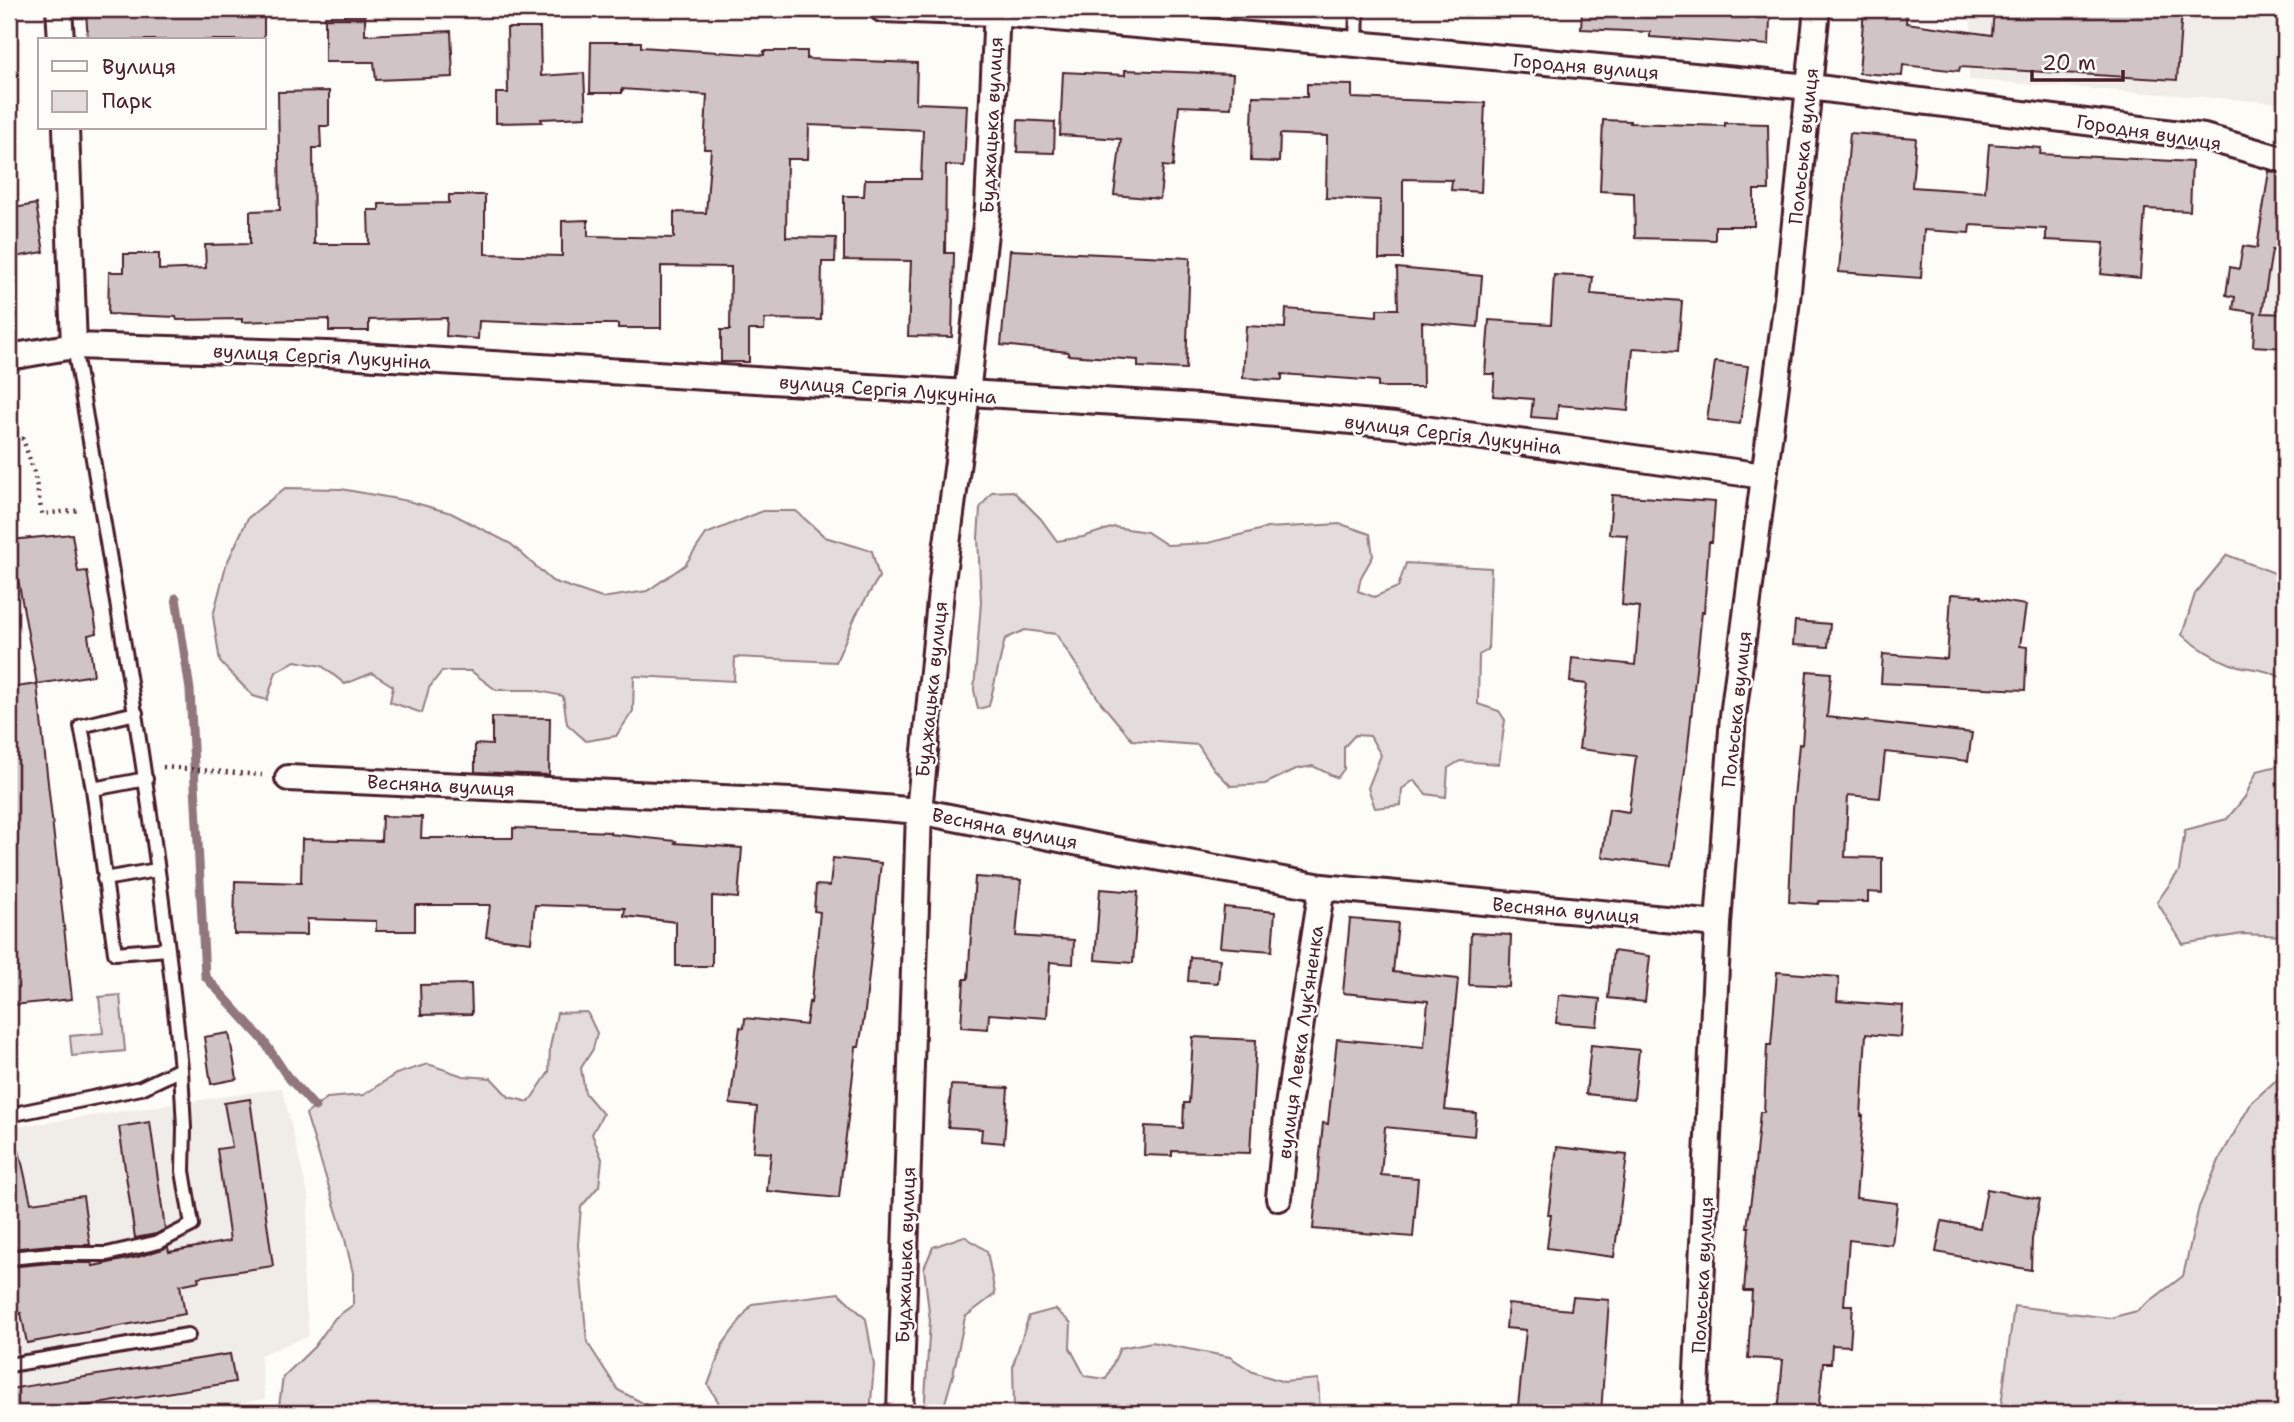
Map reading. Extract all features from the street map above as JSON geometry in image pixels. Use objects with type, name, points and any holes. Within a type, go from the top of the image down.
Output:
[{"type":"street","points":[[59,9],[61,38]]},
{"type":"street","name":"Городня вулиця","points":[[882,9],[997,11],[1810,87],[2204,137],[2285,160]]},
{"type":"street","name":"Польська вулиця","points":[[1695,1413],[1718,924],[1733,716],[1787,300],[1817,9]]},
{"type":"street","name":"Буджацька вулиця","points":[[900,1413],[919,811],[942,581],[988,206],[997,11]]},
{"type":"street","points":[[66,130],[74,346]]},
{"type":"street","name":"вулиця Сергія Лукуніна","points":[[9,357],[74,346],[341,355],[1199,407],[1395,425],[1764,476]]},
{"type":"street","name":"Весняна вулиця","points":[[288,778],[812,802],[919,811],[1087,845],[1321,887],[1718,924]]},
{"type":"street","name":"вулиця Левка Лук'яненка","points":[[1279,1198],[1288,1107],[1321,887]]},
{"type":"lane","points":[[1356,44],[1357,9]]},
{"type":"lane","points":[[9,1258],[51,1254],[107,1254],[159,1242],[192,1225],[183,1171],[181,1069],[146,779],[74,346]]},
{"type":"lane","points":[[136,713],[81,726],[93,789],[115,953],[168,948]]},
{"type":"lane","points":[[93,789],[146,779]]},
{"type":"lane","points":[[104,879],[157,870]]},
{"type":"lane","points":[[9,1115],[141,1088],[181,1069]]},
{"type":"lane","points":[[9,1365],[188,1335]]},
{"type":"path","points":[[9,433],[23,439],[34,472],[42,514],[86,509]]},
{"type":"path","points":[[179,768],[288,778]]},
{"type":"shaded area","points":[[1972,9],[2285,9],[2285,103],[1969,80]]},
{"type":"shaded area","points":[[2268,176],[2285,179],[2285,348],[2253,346],[2255,313],[2233,309],[2235,297],[2230,267],[2239,268],[2243,246],[2257,248]]},
{"type":"shaded area","points":[[282,1088],[309,1199],[303,1275],[309,1336],[260,1355],[265,1399],[171,1413],[9,1413],[9,1128]]},
{"type":"green space","points":[[285,488],[341,489],[408,501],[451,513],[511,544],[552,581],[602,598],[647,591],[685,565],[706,534],[763,511],[796,511],[825,537],[872,551],[879,577],[856,615],[836,662],[735,657],[734,681],[634,676],[633,711],[616,736],[586,741],[567,724],[563,696],[534,690],[496,690],[471,671],[442,671],[429,688],[422,713],[390,702],[393,686],[372,673],[345,684],[322,666],[295,661],[276,672],[267,700],[253,696],[220,662],[213,616],[226,565],[248,518]]},
{"type":"green space","points":[[1013,491],[1041,519],[1057,541],[1083,537],[1114,527],[1147,532],[1167,545],[1208,543],[1267,528],[1341,524],[1370,534],[1373,556],[1361,577],[1358,591],[1374,597],[1398,587],[1406,563],[1491,568],[1488,650],[1479,655],[1478,704],[1499,711],[1505,720],[1499,764],[1460,761],[1448,768],[1446,797],[1426,794],[1414,780],[1402,789],[1401,805],[1375,808],[1368,788],[1381,755],[1370,736],[1355,735],[1344,747],[1344,769],[1337,778],[1313,766],[1296,769],[1265,784],[1231,786],[1214,769],[1198,745],[1132,740],[1101,703],[1056,634],[1025,630],[1005,639],[989,706],[978,709],[974,690],[981,602],[978,538],[980,508],[992,492]]},
{"type":"green space","points":[[2227,555],[2285,577],[2285,681],[2267,671],[2224,661],[2182,635],[2195,594]]},
{"type":"green space","points":[[2285,764],[2285,936],[2242,934],[2183,944],[2157,902],[2179,871],[2185,830],[2227,819],[2245,797],[2257,771]]},
{"type":"green space","points":[[120,995],[125,1051],[72,1056],[70,1036],[103,1033],[99,997]]},
{"type":"green space","points":[[587,1012],[597,1033],[593,1049],[581,1068],[585,1093],[603,1114],[592,1134],[602,1159],[599,1186],[581,1207],[578,1245],[587,1342],[618,1390],[662,1413],[278,1413],[283,1377],[314,1347],[335,1318],[353,1305],[353,1273],[344,1235],[306,1114],[327,1098],[363,1095],[396,1074],[428,1064],[463,1076],[491,1078],[509,1097],[529,1102],[549,1072],[550,1047],[557,1013]]},
{"type":"green space","points":[[2285,1072],[2285,1413],[2000,1413],[2014,1306],[2110,1318],[2137,1311],[2183,1276],[2199,1207],[2220,1158],[2252,1102]]},
{"type":"green space","points":[[964,1236],[987,1251],[995,1294],[965,1317],[942,1413],[924,1413],[930,1321],[924,1268],[933,1247]]},
{"type":"green space","points":[[839,1293],[866,1319],[874,1365],[870,1413],[725,1413],[708,1385],[723,1344],[752,1304]]},
{"type":"green space","points":[[1055,1309],[1071,1323],[1070,1348],[1085,1376],[1106,1379],[1120,1348],[1152,1342],[1230,1357],[1253,1372],[1284,1382],[1318,1379],[1320,1413],[1012,1413],[1013,1365],[1029,1316]]},
{"type":"building","points":[[126,9],[264,9],[264,38],[88,38],[86,12]]},
{"type":"building","points":[[1582,9],[1717,9],[1717,15],[1770,18],[1769,45],[1650,37],[1650,32],[1581,29]]},
{"type":"building","points":[[1864,9],[1907,9],[1906,23],[1992,35],[1994,9],[2182,9],[2177,80],[1960,67],[1959,71],[1903,65],[1902,76],[1859,73]]},
{"type":"building","points":[[325,16],[365,16],[365,35],[451,31],[453,77],[376,80],[374,62],[325,62]]},
{"type":"building","points":[[507,28],[540,28],[541,76],[584,73],[586,117],[496,123],[496,93],[508,93]]},
{"type":"building","points":[[591,42],[641,42],[641,47],[764,55],[764,51],[807,51],[807,59],[917,63],[916,103],[967,105],[964,166],[946,165],[945,253],[954,253],[952,337],[908,336],[911,261],[844,260],[844,196],[864,196],[865,179],[921,179],[923,130],[809,125],[808,159],[787,159],[786,237],[836,238],[835,262],[822,262],[821,320],[765,319],[764,330],[749,330],[749,362],[721,362],[721,330],[730,330],[731,267],[661,266],[661,328],[618,328],[618,324],[479,321],[478,339],[446,336],[447,318],[369,320],[369,331],[329,331],[329,319],[242,322],[242,319],[177,320],[176,317],[108,314],[109,272],[124,272],[124,254],[159,254],[159,270],[206,268],[205,245],[250,244],[250,211],[280,210],[278,92],[329,91],[329,126],[320,126],[321,148],[313,148],[314,244],[369,244],[368,210],[379,210],[379,204],[449,203],[449,195],[485,195],[485,254],[562,256],[562,221],[588,220],[588,236],[674,238],[674,212],[706,213],[711,149],[704,149],[707,95],[622,89],[622,93],[590,93]]},
{"type":"building","points":[[1125,70],[1233,74],[1231,108],[1179,106],[1173,167],[1163,166],[1160,199],[1114,195],[1121,139],[1060,135],[1063,72],[1125,75]]},
{"type":"building","points":[[1307,84],[1352,85],[1352,98],[1485,103],[1481,192],[1451,190],[1452,180],[1403,179],[1403,259],[1379,259],[1380,200],[1326,198],[1327,136],[1280,134],[1279,162],[1251,161],[1253,96],[1307,97]]},
{"type":"building","points":[[1018,120],[1055,122],[1054,153],[1017,152]]},
{"type":"building","points":[[1603,120],[1725,126],[1725,123],[1768,124],[1769,190],[1754,190],[1754,226],[1715,226],[1715,240],[1635,238],[1634,193],[1600,191]]},
{"type":"building","points":[[1850,133],[1916,138],[1912,187],[1985,192],[1989,144],[2041,148],[2040,154],[2192,162],[2190,211],[2145,209],[2140,278],[2101,274],[2104,243],[2046,240],[2046,229],[1970,225],[1969,233],[1924,230],[1921,278],[1839,272]]},
{"type":"building","points":[[2269,171],[2285,174],[2285,252],[2272,250],[2262,313],[2285,314],[2285,348],[2253,346],[2257,313],[2233,309],[2235,297],[2226,295],[2230,267],[2239,269],[2243,246],[2257,248]]},
{"type":"building","points":[[36,204],[44,252],[9,258],[9,209]]},
{"type":"building","points":[[1010,250],[1190,258],[1186,369],[1138,367],[1138,360],[1068,355],[1068,352],[1001,345]]},
{"type":"building","points":[[1397,268],[1482,276],[1478,327],[1422,322],[1423,387],[1378,387],[1378,381],[1282,374],[1282,380],[1243,378],[1246,326],[1285,328],[1286,309],[1377,316],[1377,309],[1398,309]]},
{"type":"building","points":[[1554,275],[1593,277],[1591,294],[1682,301],[1678,351],[1633,348],[1628,411],[1558,405],[1557,419],[1531,417],[1533,399],[1493,396],[1495,374],[1485,374],[1489,320],[1551,324]]},
{"type":"building","points":[[1715,362],[1748,366],[1740,424],[1707,420]]},
{"type":"building","points":[[1612,495],[1715,502],[1687,756],[1671,866],[1602,857],[1609,809],[1629,812],[1636,756],[1579,749],[1587,684],[1570,682],[1572,658],[1635,665],[1640,607],[1622,605],[1627,535],[1609,534]]},
{"type":"building","points":[[72,534],[78,572],[87,571],[97,633],[88,635],[94,675],[37,684],[11,540]]},
{"type":"building","points":[[1951,594],[1981,596],[2026,605],[2020,646],[2027,647],[2025,690],[1881,683],[1883,654],[1947,659]]},
{"type":"building","points":[[1795,621],[1830,624],[1828,647],[1793,645]]},
{"type":"building","points":[[1807,671],[1831,673],[1827,717],[1972,733],[1968,761],[1885,752],[1880,798],[1848,795],[1845,857],[1882,858],[1882,893],[1868,892],[1868,902],[1789,902],[1793,809],[1799,744],[1802,745]]},
{"type":"building","points":[[37,684],[72,999],[13,1005],[9,966],[9,688]]},
{"type":"building","points":[[492,717],[550,718],[549,775],[475,772],[475,744],[492,745]]},
{"type":"building","points":[[382,816],[422,817],[421,838],[513,838],[513,828],[610,832],[676,841],[675,843],[742,848],[738,898],[712,896],[712,966],[676,966],[676,922],[624,916],[625,908],[535,905],[531,942],[486,937],[490,905],[415,905],[415,931],[376,931],[376,921],[307,919],[307,935],[234,934],[235,881],[301,883],[302,839],[381,841]]},
{"type":"building","points":[[833,858],[881,863],[865,1011],[859,1047],[856,1047],[839,1198],[767,1191],[771,1153],[753,1152],[757,1107],[730,1104],[740,1027],[744,1028],[745,1018],[806,1025],[809,1002],[811,1003],[820,912],[814,911],[816,885],[830,886]]},
{"type":"building","points":[[975,877],[1021,880],[1016,936],[1074,940],[1073,964],[1050,962],[1047,1018],[989,1014],[988,1029],[961,1027],[964,979],[968,979]]},
{"type":"building","points":[[1100,889],[1138,892],[1133,963],[1095,960]]},
{"type":"building","points":[[1224,907],[1275,912],[1272,951],[1220,947]]},
{"type":"building","points":[[1350,919],[1398,923],[1393,972],[1458,979],[1445,1110],[1476,1113],[1474,1136],[1385,1127],[1381,1175],[1418,1178],[1413,1237],[1313,1229],[1323,1123],[1328,1124],[1337,1039],[1424,1047],[1428,1001],[1343,993]]},
{"type":"building","points":[[1471,933],[1511,935],[1509,987],[1469,985]]},
{"type":"building","points":[[1613,951],[1650,956],[1645,1002],[1608,998]]},
{"type":"building","points":[[1190,957],[1220,959],[1218,983],[1188,981]]},
{"type":"building","points":[[1777,972],[1839,977],[1837,1001],[1903,1006],[1901,1037],[1866,1034],[1856,1198],[1897,1203],[1892,1245],[1849,1240],[1844,1305],[1853,1305],[1850,1346],[1832,1345],[1831,1363],[1823,1363],[1818,1413],[1778,1413],[1783,1360],[1748,1358],[1752,1291],[1744,1291],[1747,1227],[1760,1112],[1764,1112],[1767,1045],[1771,1045]]},
{"type":"building","points":[[471,984],[472,1014],[421,1015],[420,985]]},
{"type":"building","points":[[1559,995],[1600,999],[1597,1026],[1556,1023]]},
{"type":"building","points":[[229,1033],[237,1079],[211,1084],[204,1037]]},
{"type":"building","points":[[1193,1037],[1256,1040],[1250,1153],[1172,1151],[1172,1156],[1144,1155],[1145,1126],[1183,1128],[1184,1103],[1189,1103]]},
{"type":"building","points":[[1591,1045],[1639,1050],[1634,1099],[1586,1094]]},
{"type":"building","points":[[951,1085],[1008,1088],[1004,1143],[981,1141],[982,1129],[948,1127]]},
{"type":"building","points":[[250,1099],[273,1266],[198,1277],[199,1281],[180,1285],[185,1314],[27,1343],[21,1313],[9,1316],[9,1267],[51,1263],[92,1263],[93,1266],[138,1257],[168,1247],[169,1252],[230,1241],[217,1149],[232,1147],[224,1103]]},
{"type":"building","points":[[150,1122],[165,1229],[156,1234],[135,1238],[119,1127]]},
{"type":"building","points":[[1557,1147],[1627,1155],[1614,1257],[1547,1248],[1551,1215],[1548,1215]]},
{"type":"building","points":[[19,1150],[31,1203],[83,1196],[90,1245],[9,1249],[9,1151]]},
{"type":"building","points":[[1987,1189],[2040,1199],[2032,1239],[2031,1270],[1936,1252],[1942,1221],[1980,1228]]},
{"type":"building","points":[[1573,1297],[1609,1300],[1601,1413],[1518,1406],[1526,1330],[1506,1328],[1508,1304],[1571,1310]]},
{"type":"building","points":[[230,1354],[235,1382],[41,1413],[9,1413],[9,1389]]},
{"type":"waterway","points":[[176,598],[190,690],[205,976],[263,1040],[287,1076],[315,1107]]}]
